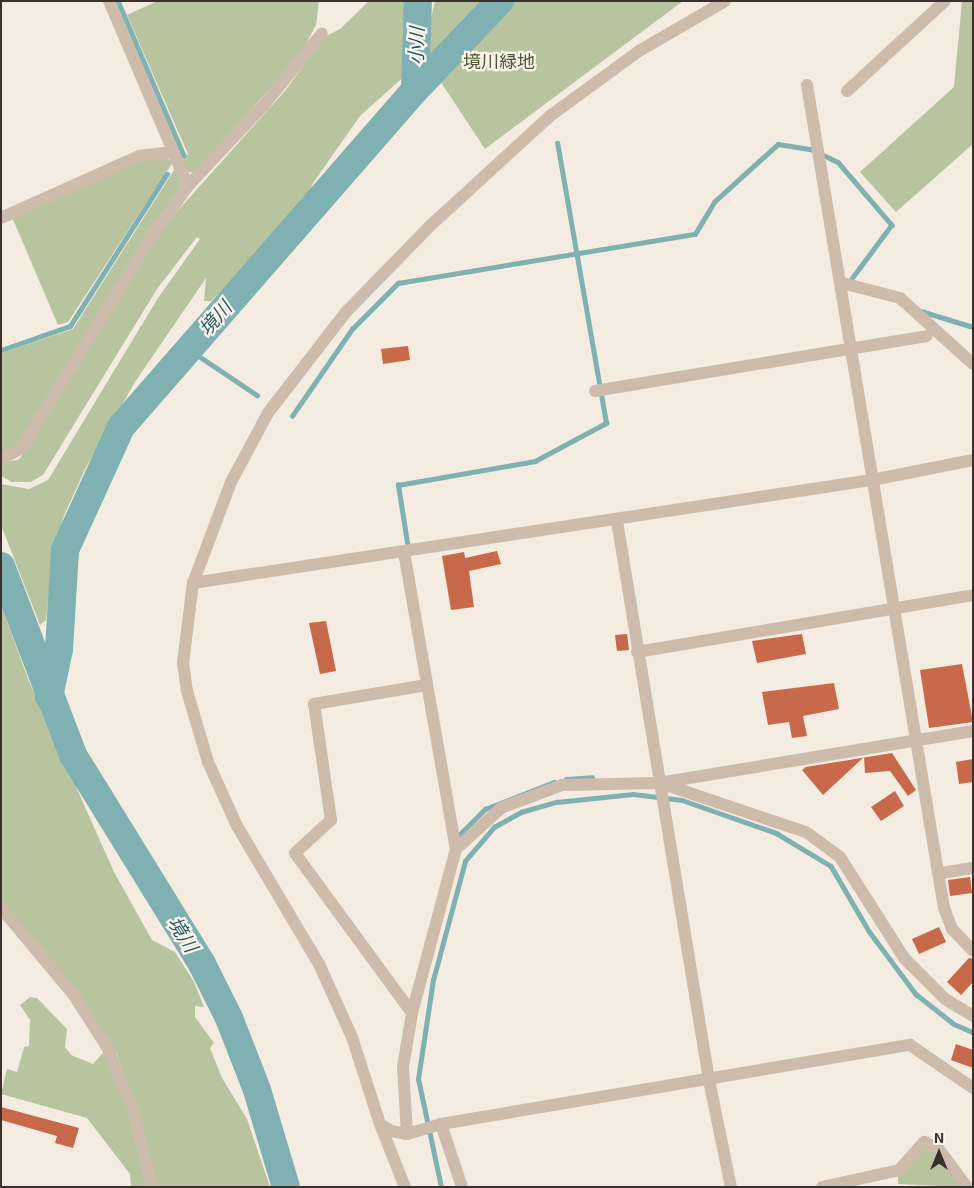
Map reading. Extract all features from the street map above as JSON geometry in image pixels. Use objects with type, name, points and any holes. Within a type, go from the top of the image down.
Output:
[{"type":"street","points":[[109,1],[167,131],[172,152],[188,186]]},
{"type":"street","points":[[405,1187],[380,1124],[352,1037],[319,964],[237,826],[196,729],[183,663],[194,583],[231,482],[268,413],[346,312],[429,227],[550,116],[639,51],[725,1]]},
{"type":"street","points":[[847,91],[945,1]]},
{"type":"street","points":[[1,459],[21,449],[147,244],[188,186],[264,105],[322,33]]},
{"type":"street","points":[[807,85],[842,283],[872,480],[896,606],[916,740],[941,873],[947,921],[973,951]]},
{"type":"street","points":[[1,218],[139,156],[172,152]]},
{"type":"street","points":[[842,283],[900,298],[973,364]]},
{"type":"street","points":[[595,391],[852,350],[926,336]]},
{"type":"street","points":[[194,583],[617,521],[872,480],[973,460]]},
{"type":"street","points":[[617,521],[637,652],[709,1080],[731,1187]]},
{"type":"street","points":[[404,552],[456,849],[412,1014],[404,1067],[407,1134]]},
{"type":"street","points":[[637,652],[896,606],[973,595]]},
{"type":"street","points":[[412,1014],[295,853],[332,820],[314,704],[426,686]]},
{"type":"street","points":[[456,849],[484,818],[538,792],[598,781],[660,783],[973,731]]},
{"type":"street","points":[[660,783],[782,821],[824,843],[840,856],[904,958],[945,999],[973,1016]]},
{"type":"street","points":[[941,873],[973,868]]},
{"type":"street","points":[[1,908],[73,994],[107,1047],[133,1109],[152,1187]]},
{"type":"street","points":[[380,1124],[407,1134],[441,1124],[910,1045],[973,1088]]},
{"type":"street","points":[[441,1124],[462,1187]]},
{"type":"street","points":[[822,1187],[899,1170],[924,1142],[938,1148],[967,1187]]},
{"type":"green space","points":[[157,1],[319,1],[316,25],[303,50],[197,173],[188,172],[182,161],[188,154],[127,15]]},
{"type":"green space","points":[[369,1],[411,1],[409,72],[360,116],[313,183],[298,217],[211,301],[204,301],[206,278],[135,382],[85,469],[64,516],[53,551],[46,620],[40,625],[1,525],[1,484],[29,489],[48,480],[158,298],[200,239],[197,237],[157,289],[43,475],[31,482],[12,482],[1,476],[1,462],[18,460],[26,451],[138,265],[172,217],[285,91],[324,37],[340,29]]},
{"type":"green space","name":"境川緑地","points":[[435,1],[683,1],[485,149],[423,55]]},
{"type":"green space","points":[[962,1],[973,1],[973,144],[896,212],[860,172],[954,87]]},
{"type":"green space","points":[[164,156],[173,162],[68,322],[58,325],[12,217],[142,159]]},
{"type":"green space","points":[[176,167],[181,187],[149,230],[17,446],[1,454],[1,353],[73,329]]},
{"type":"green space","points":[[1,605],[28,679],[114,872],[152,940],[175,952],[194,982],[204,1007],[195,1006],[195,1017],[214,1043],[210,1048],[222,1078],[247,1119],[270,1187],[157,1187],[117,1054],[1,902]]},
{"type":"green space","points":[[30,997],[37,998],[67,1029],[65,1047],[71,1055],[93,1064],[103,1053],[108,1055],[123,1089],[148,1187],[131,1187],[130,1174],[87,1118],[1,1094],[7,1069],[17,1072],[24,1047],[29,1046],[30,1020],[20,1005]]},
{"type":"green space","points":[[930,1147],[962,1187],[898,1184],[898,1176],[919,1149]]},
{"type":"building","points":[[408,346],[410,360],[383,364],[381,349]]},
{"type":"building","points":[[497,551],[501,564],[469,571],[474,607],[451,610],[442,556],[464,552],[465,558]]},
{"type":"building","points":[[326,621],[336,671],[320,674],[309,623]]},
{"type":"building","points":[[627,634],[629,650],[617,651],[615,635]]},
{"type":"building","points":[[802,634],[806,654],[757,663],[752,641]]},
{"type":"building","points":[[962,664],[973,722],[929,728],[920,670]]},
{"type":"building","points":[[834,683],[839,709],[803,716],[807,736],[792,738],[789,722],[768,725],[762,692]]},
{"type":"building","points":[[892,753],[916,790],[908,796],[890,771],[865,773],[864,758]]},
{"type":"building","points":[[863,758],[823,795],[802,770],[806,767]]},
{"type":"building","points":[[973,759],[973,782],[959,784],[956,762]]},
{"type":"building","points":[[895,791],[904,806],[881,821],[871,807]]},
{"type":"building","points":[[970,877],[972,893],[950,896],[948,880]]},
{"type":"building","points":[[939,927],[946,942],[919,954],[912,939]]},
{"type":"building","points":[[969,958],[973,959],[973,982],[961,995],[947,982]]},
{"type":"building","points":[[956,1044],[973,1050],[973,1068],[951,1060]]},
{"type":"building","points":[[1,1107],[79,1128],[73,1148],[55,1143],[57,1136],[1,1120]]},
{"type":"waterway","points":[[118,1],[184,156]]},
{"type":"waterway","name":"小川","points":[[415,90],[418,1]]},
{"type":"waterway","name":"境川","points":[[49,697],[59,649],[65,550],[121,427],[415,90],[500,1]]},
{"type":"waterway","points":[[408,549],[398,485],[535,461],[606,423],[557,143]]},
{"type":"waterway","points":[[292,416],[352,329],[398,283],[695,234],[714,202],[778,144],[811,149],[838,162],[892,225],[849,283]]},
{"type":"waterway","points":[[1,350],[70,326],[167,174]]},
{"type":"waterway","points":[[921,311],[973,327]]},
{"type":"waterway","points":[[190,350],[257,395]]},
{"type":"waterway","name":"境川","points":[[1,566],[73,755],[202,964],[229,1018],[257,1090],[286,1187]]},
{"type":"waterway","points":[[566,779],[592,777]]},
{"type":"waterway","points":[[456,838],[485,809],[554,782]]},
{"type":"waterway","points":[[441,1187],[418,1079],[433,980],[465,861],[494,827],[521,812],[557,802],[633,794],[682,800],[776,833],[831,866],[869,931],[916,994],[954,1024],[973,1032]]}]
